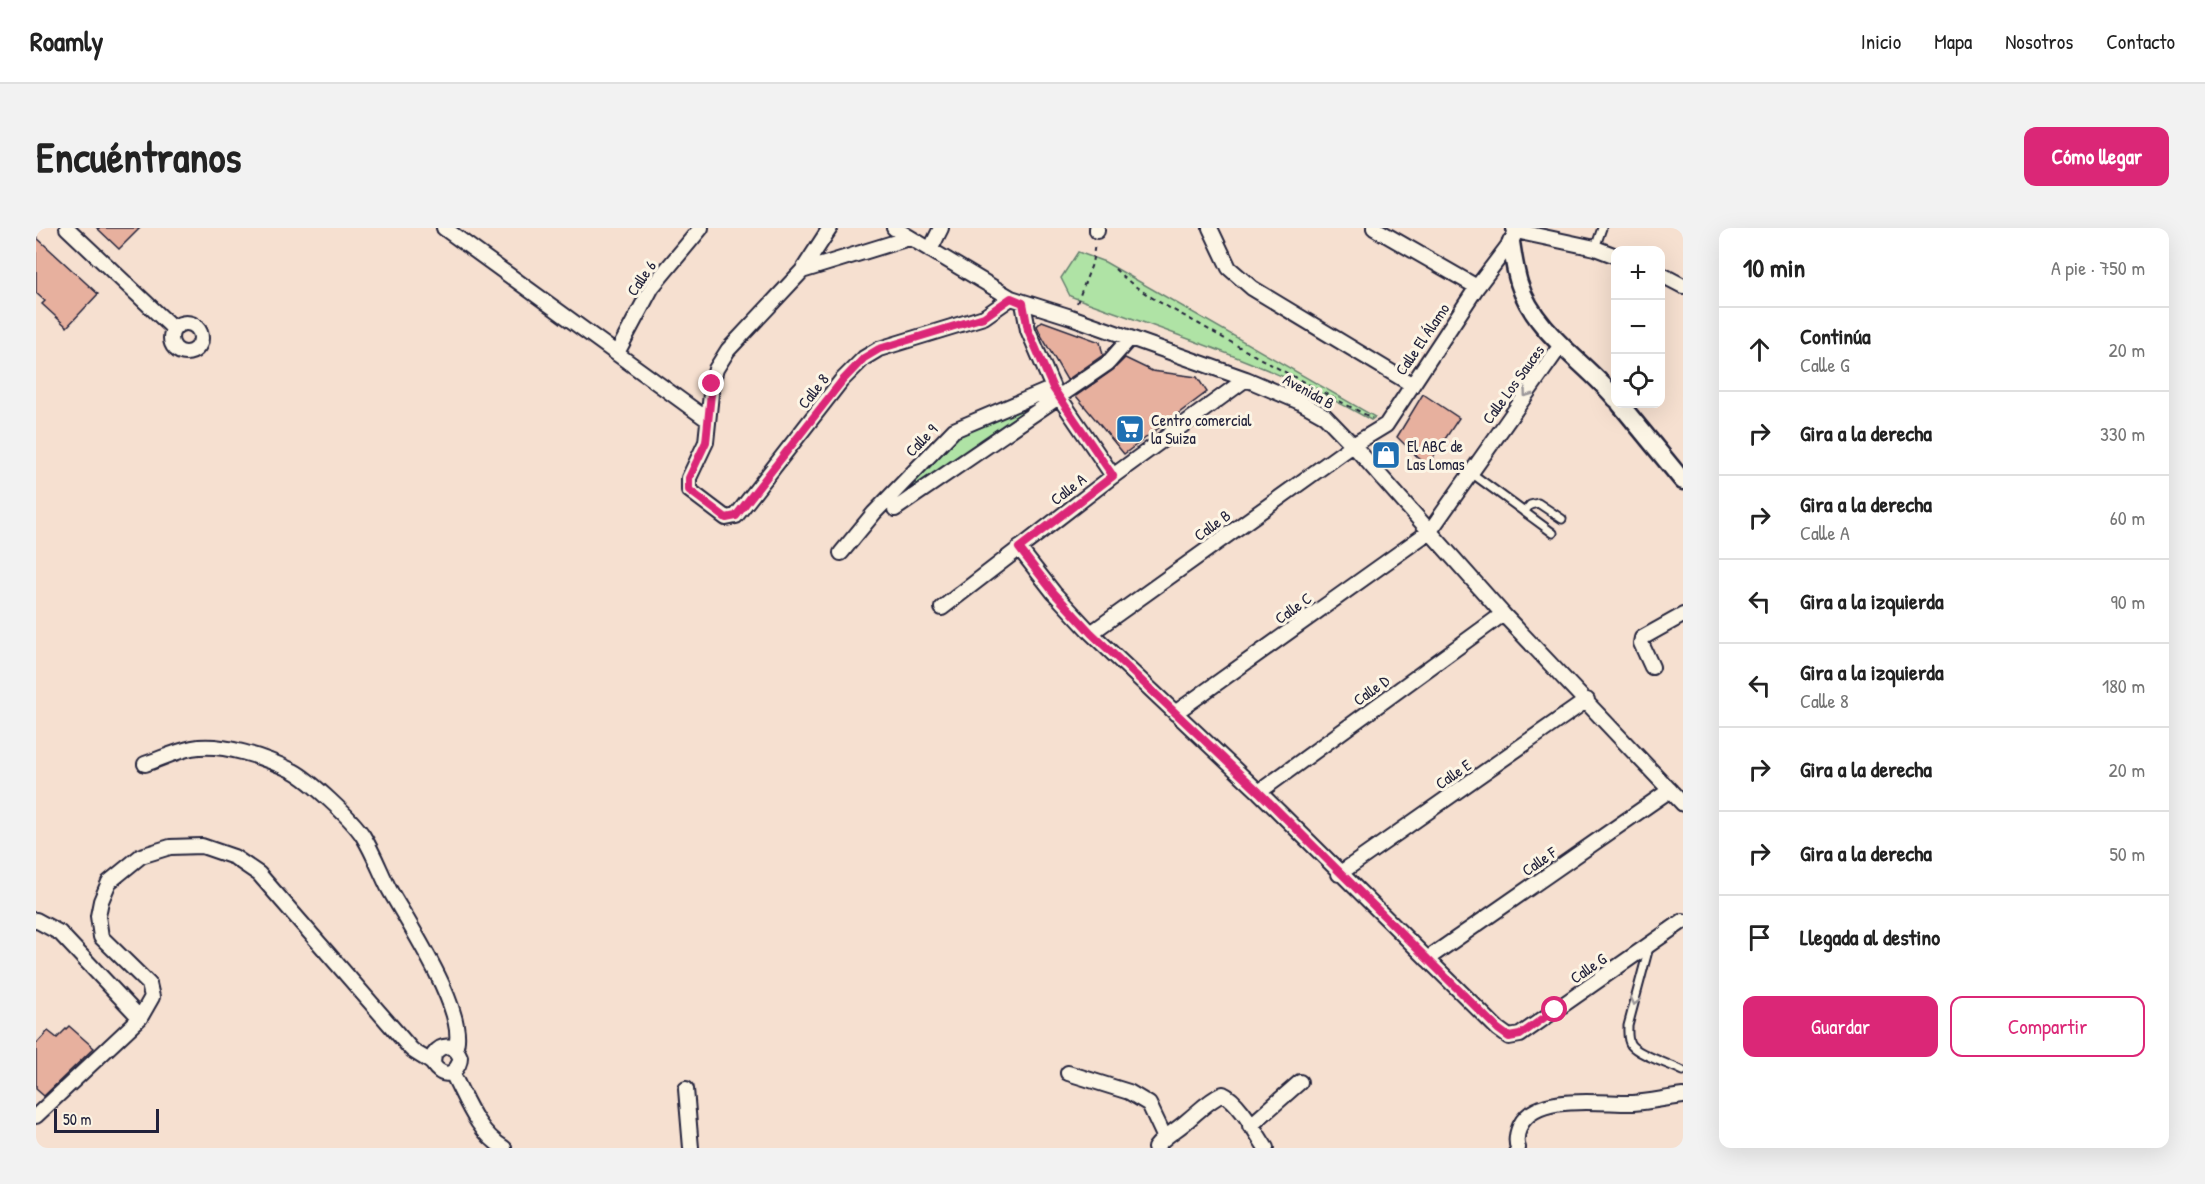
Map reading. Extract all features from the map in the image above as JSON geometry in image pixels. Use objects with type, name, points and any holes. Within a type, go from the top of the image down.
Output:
[{"type":"street","points":[[67,228],[174,329]]},
{"type":"street","points":[[444,228],[708,420]]},
{"type":"street","name":"Calle 6","points":[[617,353],[652,287],[701,228]]},
{"type":"street","points":[[708,420],[716,369],[728,350],[802,271],[830,228]]},
{"type":"street","name":"Avenida B","points":[[894,228],[1017,301],[1071,317],[1246,379],[1300,402],[1325,416],[1353,444],[1503,614],[1587,700],[1683,804]]},
{"type":"street","points":[[930,250],[941,228]]},
{"type":"street","points":[[1210,228],[1228,268],[1252,288],[1411,384]]},
{"type":"street","points":[[1374,228],[1477,287]]},
{"type":"street","points":[[1611,254],[1595,248],[1514,234],[1518,282],[1535,314],[1561,345],[1611,394]]},
{"type":"street","name":"Calle El Álamo","points":[[1353,444],[1386,425],[1411,384],[1514,234]]},
{"type":"street","points":[[802,271],[909,237]]},
{"type":"street","points":[[1665,277],[1683,286]]},
{"type":"street","points":[[1017,301],[1056,392],[1113,476]]},
{"type":"street","name":"Calle 8","points":[[708,420],[706,442],[689,478],[689,490],[726,518],[736,516],[842,381],[864,358],[879,349],[984,317],[1017,301]]},
{"type":"street","points":[[895,509],[1056,392],[1108,363],[1130,338]]},
{"type":"street","name":"Calle Los Sauces","points":[[1430,531],[1561,345]]},
{"type":"street","name":"Calle A","points":[[942,608],[1113,476],[1246,379]]},
{"type":"street","name":"Calle 9","points":[[841,553],[874,513],[954,430],[1056,392]]},
{"type":"street","points":[[1623,408],[1683,480]]},
{"type":"street","name":"Calle B","points":[[1091,633],[1353,444]]},
{"type":"street","name":"Calle C","points":[[1175,712],[1430,531]]},
{"type":"street","points":[[1019,548],[1054,593],[1091,633],[1259,792],[1427,959]]},
{"type":"street","name":"Calle D","points":[[1259,792],[1503,614]]},
{"type":"street","points":[[1652,667],[1641,643],[1642,638],[1683,615]]},
{"type":"street","name":"Calle E","points":[[1339,874],[1587,700]]},
{"type":"street","points":[[145,764],[194,748],[250,753],[295,772],[323,794],[362,835],[390,891],[424,947],[457,1026],[458,1041],[455,1048]]},
{"type":"street","name":"Calle F","points":[[1427,959],[1670,790]]},
{"type":"street","points":[[36,1116],[140,1018],[152,997],[149,984],[101,937],[98,916],[109,882],[141,856],[170,847],[202,846],[234,857],[259,874],[411,1049],[421,1058],[433,1063],[442,1073],[452,1073],[459,1066],[460,1056],[455,1048],[446,1046],[437,1050],[433,1063]]},
{"type":"street","points":[[36,920],[60,933],[140,1018]]},
{"type":"street","name":"Calle G","points":[[1427,959],[1509,1037],[1520,1035],[1683,921]]},
{"type":"street","points":[[452,1073],[479,1125],[490,1138],[504,1148]]},
{"type":"street","points":[[1068,1073],[1129,1092],[1149,1104],[1164,1136]]},
{"type":"street","points":[[1250,1126],[1300,1083]]},
{"type":"street","points":[[686,1089],[691,1148]]},
{"type":"street","points":[[1155,1148],[1164,1136],[1187,1122],[1214,1098],[1223,1094],[1238,1107],[1266,1148]]},
{"type":"street","points":[[1518,1148],[1516,1143],[1522,1121],[1536,1110],[1564,1102],[1633,1103],[1683,1096]]},
{"type":"lane","points":[[1595,248],[1602,228]]},
{"type":"lane","points":[[1470,472],[1553,533]]},
{"type":"lane","points":[[1524,512],[1530,505],[1538,503],[1562,519]]},
{"type":"lane","points":[[1650,944],[1628,1026],[1628,1038],[1631,1045],[1640,1051],[1683,1071]]},
{"type":"path","points":[[1071,317],[1092,264],[1097,230]]},
{"type":"path","points":[[1115,269],[1128,283],[1273,367],[1386,425]]},
{"type":"green space","points":[[1078,252],[1105,262],[1375,417],[1371,420],[1299,383],[1261,367],[1070,296],[1061,278]]},
{"type":"green space","points":[[1046,397],[894,504],[960,435]]},
{"type":"building","points":[[97,228],[140,228],[119,249]]},
{"type":"building","points":[[36,237],[98,294],[67,327],[42,304],[45,301],[36,293]]},
{"type":"building","points":[[1042,321],[1100,342],[1103,355],[1067,380],[1037,326]]},
{"type":"building","name":"Centro comercial la Suiza","points":[[1125,358],[1152,371],[1197,377],[1207,392],[1124,454],[1076,396],[1113,370]]},
{"type":"building","points":[[1423,394],[1459,418],[1427,466],[1397,437]]},
{"type":"building","points":[[69,1026],[94,1048],[44,1096],[36,1089],[36,1044],[48,1031],[57,1038]]},
{"type":"place","name":"Centro comercial la Suiza","points":[[1130,429]]},
{"type":"place","name":"El ABC de Las Lomas","points":[[1386,455]]},
{"type":"route","points":[[712,384],[706,442],[689,478],[689,490],[726,518],[736,516],[842,381],[864,358],[879,349],[984,317],[1011,298],[1023,303],[1028,330],[1053,388],[1113,476],[1019,548],[1054,593],[1091,633],[1259,792],[1339,874],[1498,1029],[1509,1037],[1520,1035],[1555,1010]]}]
